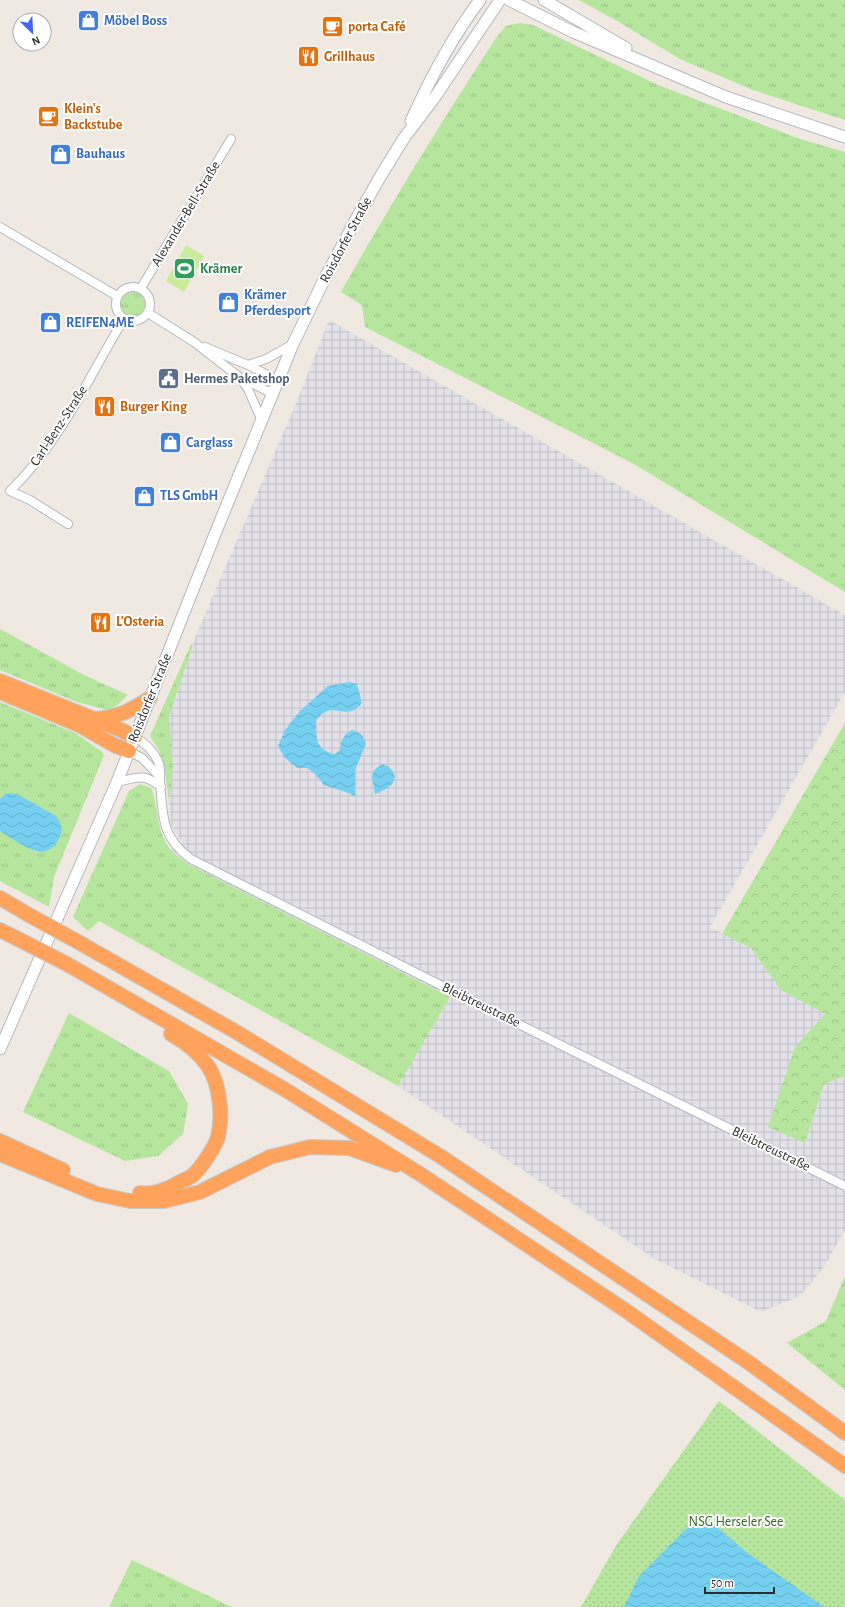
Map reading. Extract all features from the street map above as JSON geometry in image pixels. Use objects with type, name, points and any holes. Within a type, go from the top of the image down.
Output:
[{"type":"highway","points":[[0,681],[135,737]]},
{"type":"highway","points":[[0,692],[79,725],[114,745],[129,751]]},
{"type":"highway","points":[[92,719],[109,718],[123,714],[150,698]]},
{"type":"highway","points":[[0,898],[238,1033],[440,1156],[748,1362],[845,1433]]},
{"type":"highway","points":[[0,930],[67,964],[284,1089],[420,1174],[624,1310],[845,1466]]},
{"type":"highway","points":[[1,1144],[111,1190],[146,1194],[172,1187],[194,1174],[207,1158],[218,1138],[221,1111],[217,1088],[208,1066],[195,1051],[180,1039],[156,1024],[130,1001]]},
{"type":"highway","points":[[1,1144],[97,1194],[130,1201],[164,1201],[200,1192],[270,1156],[310,1147],[349,1148],[420,1174]]},
{"type":"main road","name":"Roisdorfer Straße","points":[[0,1049],[118,782],[150,698],[293,344],[354,223],[404,138],[427,87],[470,13],[480,0]]},
{"type":"main road","name":"Roisdorfer Straße","points":[[404,138],[435,97],[500,0]]},
{"type":"main road","points":[[510,0],[573,32],[726,97],[845,137]]},
{"type":"main road","points":[[544,0],[658,67]]},
{"type":"street","name":"Alexander-Bell-Straße","points":[[141,288],[231,139]]},
{"type":"street","points":[[0,227],[117,296]]},
{"type":"street","points":[[134,286],[141,288],[147,293],[150,299],[148,313],[137,321],[124,319],[116,308],[115,302],[117,296],[121,290],[128,287],[134,286]]},
{"type":"street","points":[[148,313],[194,342],[238,376],[274,394]]},
{"type":"street","name":"Carl-Benz-Straße","points":[[68,524],[30,500],[10,492],[28,474],[52,442],[124,319]]},
{"type":"street","points":[[194,342],[248,365],[279,381]]},
{"type":"street","points":[[248,365],[266,359],[293,344]]},
{"type":"street","points":[[238,376],[248,389],[262,421]]},
{"type":"street","name":"Bleibtreustraße","points":[[135,737],[145,743],[159,762],[164,821],[171,839],[181,852],[191,859],[463,997],[845,1186]]},
{"type":"street","points":[[129,751],[142,758],[160,777]]},
{"type":"street","points":[[118,782],[139,777],[149,778],[161,787]]},
{"type":"shaded area","points":[[329,320],[845,615],[845,692],[710,927],[751,948],[781,990],[826,1014],[795,1047],[805,1143],[824,1084],[845,1076],[845,1230],[824,1267],[800,1296],[761,1312],[653,1258],[398,1086],[450,997],[188,864],[171,850],[183,843],[171,825],[169,802],[173,767],[169,716],[197,633],[297,401]]},
{"type":"green space","points":[[579,0],[845,0],[845,120],[753,90],[680,59]]},
{"type":"green space","points":[[520,23],[533,25],[658,85],[800,139],[845,152],[845,592],[634,464],[365,327],[362,305],[341,292],[378,227],[496,38],[506,26]]},
{"type":"green space","name":"Krämer","points":[[186,245],[204,256],[184,292],[166,281]]},
{"type":"green space","points":[[133,292],[138,293],[144,299],[144,309],[138,315],[133,316],[128,315],[122,309],[121,304],[122,299],[128,293]]},
{"type":"green space","points":[[0,629],[84,675],[128,695],[111,711],[77,702],[0,670]]},
{"type":"green space","points":[[191,644],[193,645],[169,716],[173,767],[169,802],[165,771],[160,752],[150,736]]},
{"type":"green space","points":[[0,702],[75,733],[101,751],[104,755],[54,877],[49,907],[0,881],[0,831],[37,852],[47,850],[5,794],[0,799]]},
{"type":"green space","points":[[845,723],[845,1076],[824,1084],[805,1143],[768,1127],[795,1047],[825,1014],[781,990],[751,948],[722,934]]},
{"type":"green space","points":[[140,784],[151,788],[160,828],[166,843],[177,856],[188,864],[450,997],[398,1086],[99,921],[88,931],[73,917],[129,791]]},
{"type":"green space","points":[[69,1013],[169,1071],[188,1104],[183,1134],[158,1156],[125,1161],[23,1112]]},
{"type":"green space","points":[[845,1276],[845,1390],[787,1343],[826,1321]]},
{"type":"green space","name":"NSG Herseler See","points":[[719,1401],[845,1500],[845,1607],[581,1607],[617,1544]]},
{"type":"green space","points":[[132,1560],[232,1607],[109,1607]]},
{"type":"water","points":[[350,682],[357,684],[362,703],[352,711],[347,712],[333,710],[323,713],[316,720],[316,732],[320,746],[328,752],[335,754],[340,750],[343,738],[352,730],[363,736],[366,744],[355,770],[355,797],[349,793],[324,785],[308,768],[297,768],[284,757],[278,746],[285,730],[300,711],[328,686]]},
{"type":"water","points":[[382,764],[393,771],[395,777],[394,781],[389,787],[375,794],[372,777],[374,770]]},
{"type":"water","points":[[11,793],[19,795],[58,818],[61,826],[61,833],[54,846],[44,852],[36,851],[22,845],[0,831],[0,799],[5,794]]},
{"type":"water","points":[[701,1514],[749,1554],[824,1607],[624,1607],[639,1576]]},
{"type":"place","name":"Möbel Boss","points":[[89,21]]},
{"type":"place","name":"porta Café","points":[[332,27]]},
{"type":"place","name":"Grillhaus","points":[[308,57]]},
{"type":"place","name":"Klein's Backstube","points":[[48,117]]},
{"type":"place","name":"Bauhaus","points":[[61,154]]},
{"type":"place","name":"Krämer","points":[[185,269]]},
{"type":"place","name":"Krämer Pferdesport","points":[[228,303]]},
{"type":"place","name":"REIFEN4ME","points":[[51,323]]},
{"type":"place","name":"Hermes Paketshop","points":[[169,379]]},
{"type":"place","name":"Burger King","points":[[105,407]]},
{"type":"place","name":"Carglass","points":[[171,443]]},
{"type":"place","name":"TLS GmbH","points":[[144,496]]},
{"type":"place","name":"L'Osteria","points":[[100,622]]}]
